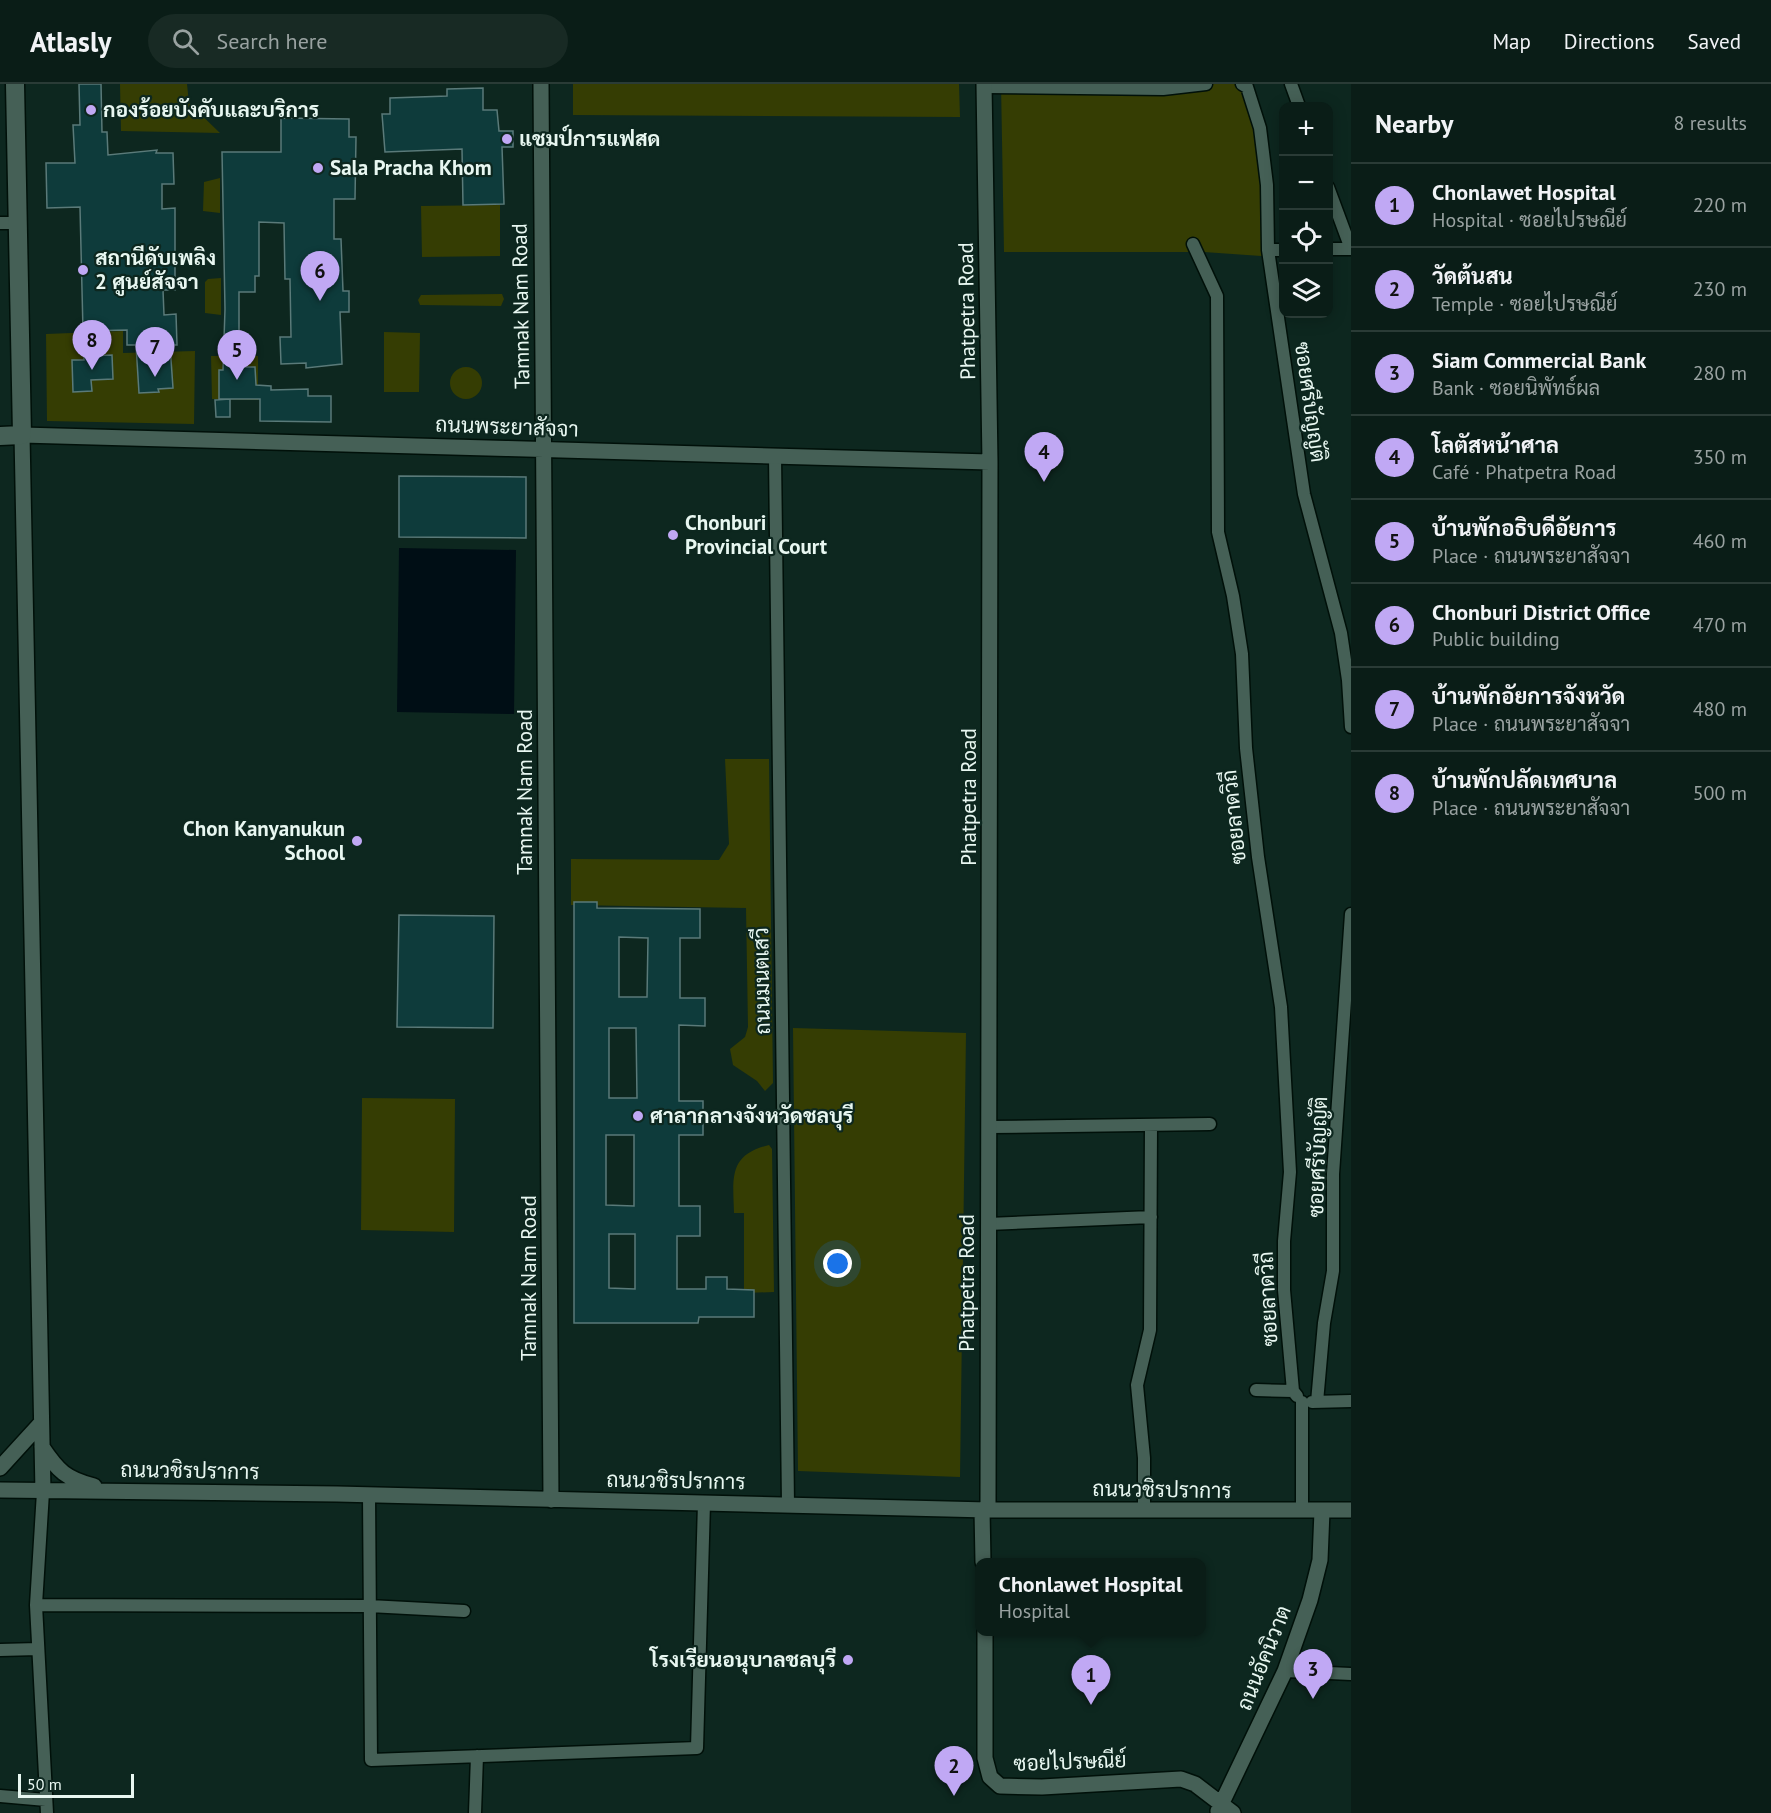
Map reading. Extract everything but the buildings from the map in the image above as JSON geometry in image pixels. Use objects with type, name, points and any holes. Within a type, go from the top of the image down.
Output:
[{"type":"main road","points":[[0,436],[22,435],[9,223],[15,84]]},
{"type":"street","name":"Tamnak Nam Road","points":[[541,84],[551,1500]]},
{"type":"street","points":[[984,86],[1163,89],[1206,84]]},
{"type":"street","name":"ซอยศรีบัญญัติ","points":[[1242,84],[1247,87],[1260,128],[1267,185],[1268,250],[1304,494],[1341,633],[1348,680],[1351,727]]},
{"type":"street","points":[[1291,84],[1298,102]]},
{"type":"street","name":"Phatpetra Road","points":[[984,86],[990,462],[991,1127],[985,1510]]},
{"type":"street","points":[[1333,198],[1351,249],[1333,249]]},
{"type":"street","name":"ซอยลาดวิถี","points":[[1193,243],[1217,296],[1218,532],[1233,596],[1242,654],[1246,748],[1257,857],[1281,1007],[1290,1172],[1284,1241],[1284,1290],[1293,1391]]},
{"type":"street","points":[[1268,250],[1279,250]]},
{"type":"street","name":"ถนนพระยาสัจจา","points":[[22,435],[376,443],[544,451],[990,462]]},
{"type":"street","points":[[22,435],[42,1447],[36,1605],[47,1813]]},
{"type":"street","name":"ถนนมนตเสวี","points":[[775,456],[788,1504]]},
{"type":"street","name":"ซอยศรีบัญญัติ","points":[[1317,1402],[1324,1323],[1334,1271],[1333,1174],[1351,914]]},
{"type":"street","points":[[991,1127],[1210,1124]]},
{"type":"street","points":[[1144,1510],[1144,1458],[1137,1385],[1150,1330],[1151,1126]]},
{"type":"street","points":[[988,1224],[1151,1217]]},
{"type":"street","points":[[1256,1390],[1293,1391],[1302,1402],[1302,1511]]},
{"type":"street","points":[[1302,1402],[1351,1401]]},
{"type":"street","points":[[0,1468],[41,1423]]},
{"type":"street","points":[[42,1447],[55,1466],[71,1480],[111,1491]]},
{"type":"street","name":"ถนนวชิรปราการ","points":[[0,1490],[369,1495],[985,1510],[1351,1510]]},
{"type":"street","points":[[369,1495],[371,1760],[698,1748],[704,1503]]},
{"type":"street","points":[[983,1558],[985,1510]]},
{"type":"street","name":"ถนนอัคนิวาต","points":[[1224,1810],[1285,1671],[1310,1600],[1320,1560],[1322,1511]]},
{"type":"street","points":[[36,1605],[369,1606],[464,1611]]},
{"type":"street","name":"ซอยไปรษณีย์","points":[[985,1636],[985,1758],[990,1777],[1000,1786],[1042,1787],[1181,1779],[1195,1784],[1224,1810]]},
{"type":"street","points":[[0,1650],[38,1649]]},
{"type":"street","points":[[1285,1671],[1351,1674]]},
{"type":"street","points":[[475,1813],[477,1756]]},
{"type":"street","points":[[0,1796],[46,1800]]},
{"type":"green space","points":[[120,84],[187,84],[189,103],[220,133],[121,131]]},
{"type":"green space","points":[[573,84],[959,84],[960,117],[573,115]]},
{"type":"green space","points":[[1001,84],[1247,84],[1254,88],[1264,130],[1270,171],[1275,257],[1204,252],[1004,252]]},
{"type":"green space","points":[[220,178],[220,213],[203,211],[204,182]]},
{"type":"green space","points":[[500,205],[500,256],[422,257],[421,206]]},
{"type":"green space","points":[[221,278],[221,315],[205,313],[205,282],[208,279]]},
{"type":"green space","points":[[502,294],[504,299],[501,306],[420,305],[418,300],[421,295]]},
{"type":"green space","points":[[123,331],[123,353],[195,351],[194,424],[47,421],[46,334]]},
{"type":"green space","points":[[384,332],[420,333],[419,392],[384,392]]},
{"type":"green space","points":[[211,356],[258,356],[258,400],[212,399]]},
{"type":"green space","points":[[466,367],[477,372],[482,383],[477,394],[466,399],[455,394],[450,383],[455,372]]},
{"type":"green space","points":[[725,759],[769,759],[773,1083],[765,1091],[757,1081],[733,1065],[730,1049],[745,1037],[748,1027],[746,908],[571,905],[571,859],[719,860],[729,844]]},
{"type":"green space","points":[[793,1028],[966,1033],[960,1477],[798,1471]]},
{"type":"green space","points":[[362,1098],[455,1099],[454,1232],[361,1230]]},
{"type":"green space","points":[[769,1145],[772,1149],[774,1292],[744,1293],[744,1213],[734,1213],[734,1179],[740,1162],[746,1155]]},
{"type":"shaded area","points":[[399,548],[516,550],[514,714],[397,712]]},
{"type":"place","name":"กองร้อยบังคับและบริการ","points":[[91,110]]},
{"type":"place","name":"แชมป์การแฟสด","points":[[507,139]]},
{"type":"place","name":"Sala Pracha Khom","points":[[318,168]]},
{"type":"place","name":"สถานีดับเพลิง 2 ศูนย์สัจจา","points":[[83,270]]},
{"type":"place","name":"Chonburi District Office","points":[[320,301]]},
{"type":"place","name":"บ้านพักปลัดเทศบาล","points":[[92,370]]},
{"type":"place","name":"บ้านพักอัยการจังหวัด","points":[[155,377]]},
{"type":"place","name":"บ้านพักอธิบดีอัยการ","points":[[237,380]]},
{"type":"place","name":"โลตัสหน้าศาล","points":[[1044,482]]},
{"type":"place","name":"Chonburi Provincial Court","points":[[673,535]]},
{"type":"place","name":"Chon Kanyanukun School","points":[[357,841]]},
{"type":"place","name":"ศาลากลางจังหวัดชลบุรี","points":[[638,1116]]},
{"type":"place","name":"โรงเรียนอนุบาลชลบุรี","points":[[848,1660]]},
{"type":"place","name":"Siam Commercial Bank","points":[[1313,1699]]},
{"type":"place","name":"Chonlawet Hospital","points":[[1091,1705]]},
{"type":"place","name":"วัดต้นสน","points":[[954,1796]]}]
